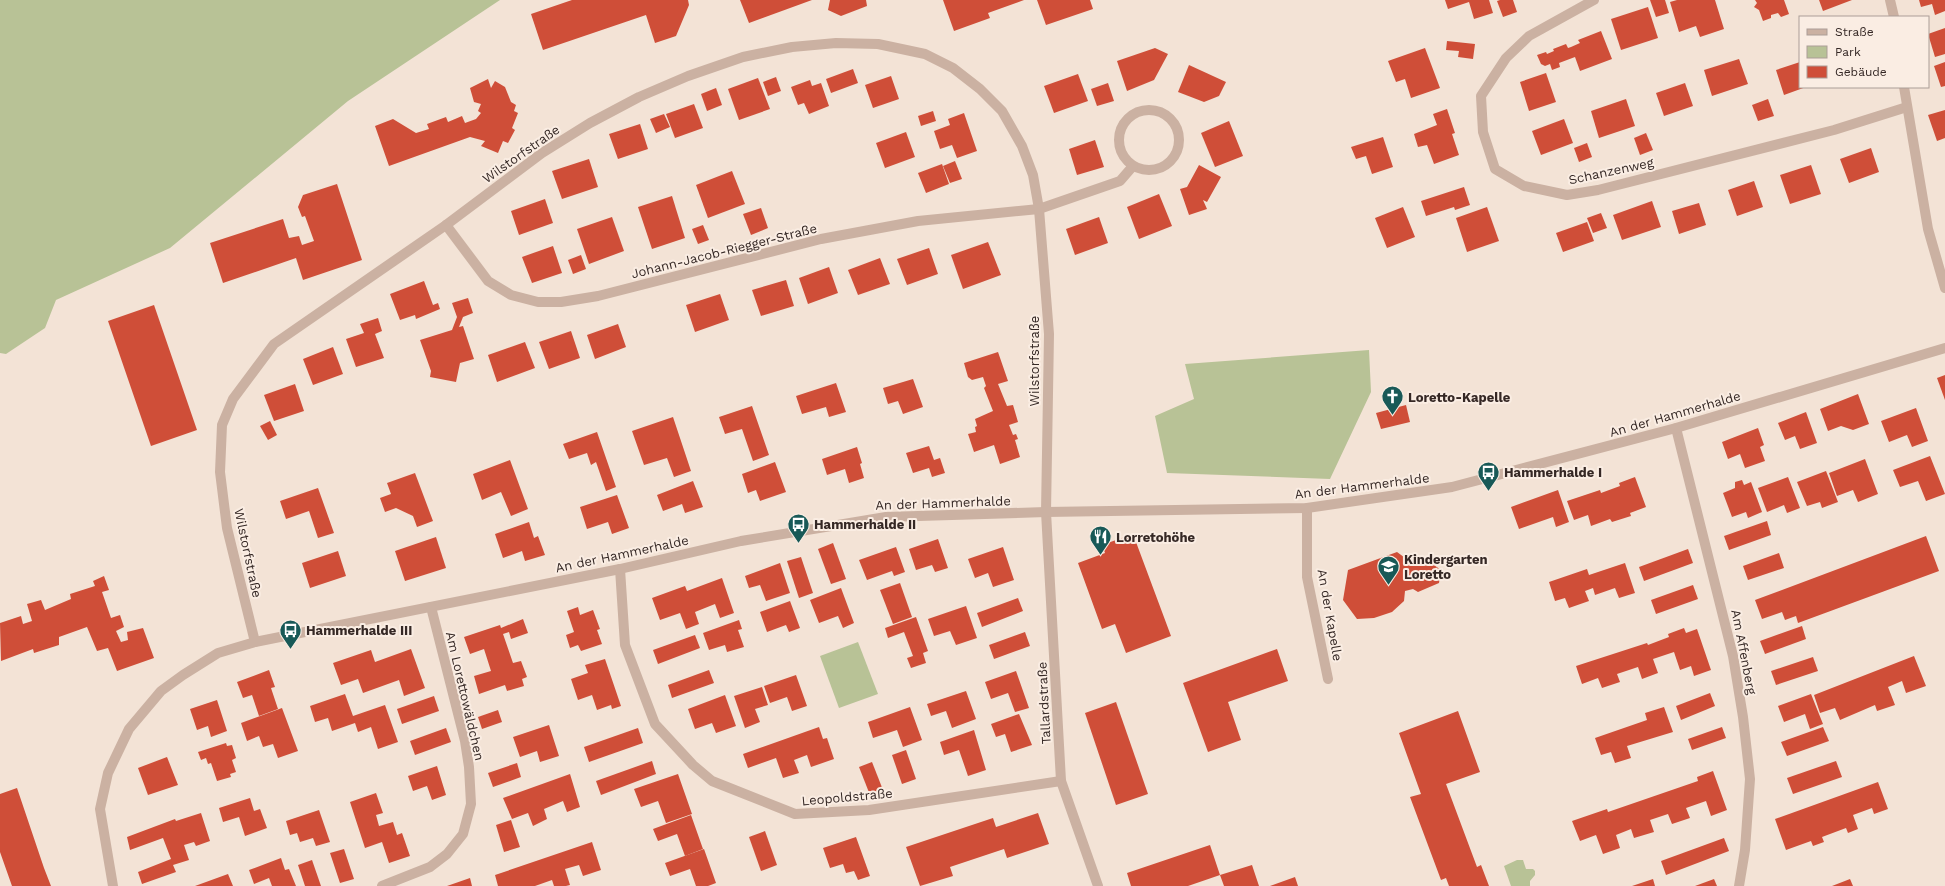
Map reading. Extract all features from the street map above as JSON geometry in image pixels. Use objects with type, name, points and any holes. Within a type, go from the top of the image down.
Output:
[{"type":"street","name":"Schanzenweg","points":[[1594,0],[1530,36],[1506,58],[1481,96],[1483,132],[1495,169],[1524,186],[1567,195],[1598,190],[1834,130],[1907,108]]},
{"type":"street","points":[[1890,0],[1894,16]]},
{"type":"street","name":"Wilstorfstraße","points":[[255,642],[227,528],[220,472],[222,425],[233,399],[274,344],[446,225],[542,153],[590,123],[640,97],[688,76],[743,57],[792,47],[836,43],[878,44],[925,54],[953,68],[980,89],[1002,111],[1022,146],[1033,175],[1039,209],[1048,334],[1046,512]]},
{"type":"street","points":[[1904,88],[1928,228],[1945,288]]},
{"type":"street","points":[[1151,110],[1161,112],[1169,117],[1176,125],[1180,145],[1177,154],[1162,168],[1142,171],[1133,166],[1125,159],[1120,146],[1120,131],[1125,122],[1132,115],[1141,111],[1151,110]]},
{"type":"street","points":[[1039,209],[1120,181],[1133,166]]},
{"type":"street","name":"Johann-Jacob-Riegger-Straße","points":[[446,225],[488,281],[511,295],[538,302],[561,302],[598,296],[735,260],[843,235],[918,220],[1039,209]]},
{"type":"street","name":"An der Hammerhalde","points":[[114,886],[100,809],[108,773],[129,729],[161,691],[183,675],[218,653],[255,642],[620,569],[741,541],[886,517],[1046,512],[1307,508],[1452,487],[1676,428],[1945,348]]},
{"type":"street","name":"Am Affenberg","points":[[1676,428],[1730,641],[1743,717],[1750,779],[1745,850],[1740,886]]},
{"type":"street","name":"An der Kapelle","points":[[1307,508],[1308,577],[1328,679]]},
{"type":"street","name":"Tallardstraße","points":[[1046,512],[1061,781],[1098,886]]},
{"type":"street","name":"Leopoldstraße","points":[[620,569],[625,645],[655,724],[693,765],[712,780],[795,814],[869,810],[1061,781]]},
{"type":"street","name":"Am Lorettowäldchen","points":[[382,886],[430,867],[447,854],[463,834],[471,804],[469,767],[465,741],[431,608]]},
{"type":"green space","points":[[0,0],[500,0],[348,101],[170,248],[56,300],[45,328],[6,354],[0,353]]},
{"type":"green space","points":[[1369,350],[1371,392],[1330,479],[1167,473],[1155,416],[1194,399],[1185,364]]},
{"type":"green space","points":[[858,642],[878,694],[839,708],[820,656]]},
{"type":"green space","points":[[1517,860],[1523,860],[1526,869],[1533,869],[1535,871],[1535,875],[1530,881],[1530,886],[1511,886],[1504,866]]},
{"type":"building","points":[[572,0],[688,0],[689,5],[676,36],[655,43],[646,15],[543,50],[531,14]]},
{"type":"building","points":[[740,0],[812,0],[749,23]]},
{"type":"building","points":[[830,0],[866,0],[867,6],[841,16],[828,10]]},
{"type":"building","points":[[943,0],[1024,0],[988,13],[990,18],[954,31]]},
{"type":"building","points":[[1037,0],[1090,0],[1093,9],[1046,25]]},
{"type":"building","points":[[1445,0],[1489,0],[1493,13],[1474,19],[1469,2],[1448,9]]},
{"type":"building","points":[[1513,0],[1517,12],[1503,17],[1497,1]]},
{"type":"building","points":[[1650,0],[1665,0],[1669,13],[1656,17]]},
{"type":"building","points":[[1677,0],[1715,0],[1724,29],[1700,37],[1696,26],[1679,32],[1670,2]]},
{"type":"building","points":[[1755,0],[1784,0],[1789,14],[1781,17],[1778,13],[1771,15],[1771,18],[1763,21],[1759,10],[1754,7],[1757,3]]},
{"type":"building","points":[[1819,0],[1852,0],[1823,11]]},
{"type":"building","points":[[1919,0],[1945,0],[1945,11],[1935,15],[1932,4],[1921,7]]},
{"type":"building","points":[[1648,7],[1658,38],[1621,50],[1611,19]]},
{"type":"building","points":[[1945,28],[1945,54],[1935,57],[1929,34]]},
{"type":"building","points":[[1601,31],[1612,59],[1580,71],[1575,57],[1559,63],[1560,67],[1552,70],[1550,64],[1545,66],[1541,64],[1537,55],[1546,52],[1547,54],[1554,51],[1553,49],[1566,44],[1568,48],[1571,47],[1580,43],[1578,40]]},
{"type":"building","points":[[1447,41],[1475,44],[1473,59],[1458,57],[1459,51],[1446,50]]},
{"type":"building","points":[[1155,48],[1168,54],[1154,80],[1127,91],[1117,61]]},
{"type":"building","points":[[1425,48],[1440,88],[1411,98],[1405,79],[1396,82],[1388,61]]},
{"type":"building","points":[[1739,59],[1748,84],[1712,96],[1704,70]]},
{"type":"building","points":[[1799,62],[1799,88],[1803,88],[1784,95],[1776,70]]},
{"type":"building","points":[[1945,62],[1945,86],[1941,87],[1934,66]]},
{"type":"building","points":[[1189,65],[1226,82],[1219,96],[1204,102],[1178,92]]},
{"type":"building","points":[[853,69],[858,83],[831,93],[826,79]]},
{"type":"building","points":[[1546,73],[1556,102],[1529,111],[1520,82]]},
{"type":"building","points":[[1078,74],[1088,101],[1054,113],[1044,86]]},
{"type":"building","points":[[891,76],[899,99],[873,108],[865,85]]},
{"type":"building","points":[[776,77],[781,91],[768,96],[763,82]]},
{"type":"building","points":[[758,78],[770,109],[739,120],[728,89]]},
{"type":"building","points":[[488,79],[491,88],[495,81],[505,87],[511,102],[516,105],[514,111],[518,113],[512,128],[515,130],[508,143],[503,141],[498,153],[481,146],[485,141],[470,137],[389,166],[375,126],[393,119],[416,133],[429,129],[427,124],[446,117],[448,122],[462,116],[465,123],[476,119],[481,113],[478,111],[481,104],[474,102],[470,88]]},
{"type":"building","points":[[810,80],[812,86],[821,83],[829,106],[809,114],[804,103],[798,105],[791,87]]},
{"type":"building","points":[[1108,83],[1114,101],[1097,106],[1091,89]]},
{"type":"building","points":[[1685,83],[1693,106],[1664,116],[1656,93]]},
{"type":"building","points":[[716,88],[722,105],[707,111],[701,94]]},
{"type":"building","points":[[1626,99],[1635,126],[1599,138],[1591,111]]},
{"type":"building","points":[[1768,99],[1774,116],[1758,121],[1752,105]]},
{"type":"building","points":[[694,104],[703,128],[675,138],[666,114]]},
{"type":"building","points":[[1447,109],[1455,133],[1452,134],[1459,155],[1434,164],[1427,145],[1418,147],[1414,134],[1437,125],[1433,114]]},
{"type":"building","points":[[1945,110],[1945,138],[1937,141],[1928,115]]},
{"type":"building","points":[[933,111],[936,121],[921,126],[918,116]]},
{"type":"building","points":[[964,113],[977,151],[957,158],[952,145],[940,149],[934,131],[950,125],[948,119]]},
{"type":"building","points":[[664,114],[670,127],[656,133],[650,119]]},
{"type":"building","points":[[1564,119],[1573,143],[1541,155],[1532,131]]},
{"type":"building","points":[[1229,121],[1243,156],[1215,167],[1201,133]]},
{"type":"building","points":[[640,124],[648,149],[618,159],[609,134]]},
{"type":"building","points":[[906,132],[915,157],[885,168],[876,143]]},
{"type":"building","points":[[1646,133],[1653,150],[1640,155],[1634,138]]},
{"type":"building","points":[[1383,137],[1393,167],[1372,174],[1366,156],[1356,159],[1351,147]]},
{"type":"building","points":[[1095,140],[1104,167],[1077,175],[1069,149]]},
{"type":"building","points":[[1587,143],[1592,157],[1579,162],[1574,148]]},
{"type":"building","points":[[1871,148],[1879,172],[1849,183],[1840,159]]},
{"type":"building","points":[[589,159],[598,187],[562,199],[552,171]]},
{"type":"building","points":[[955,161],[962,179],[950,183],[943,166]]},
{"type":"building","points":[[942,164],[949,184],[926,193],[918,173]]},
{"type":"building","points":[[1199,165],[1221,177],[1207,202],[1203,200],[1207,209],[1189,215],[1180,189],[1187,187]]},
{"type":"building","points":[[1811,165],[1821,194],[1790,204],[1780,175]]},
{"type":"building","points":[[732,171],[745,204],[708,218],[696,185]]},
{"type":"building","points":[[1754,181],[1763,207],[1737,216],[1728,190]]},
{"type":"building","points":[[337,184],[362,260],[303,280],[296,258],[223,283],[210,243],[283,219],[289,238],[299,236],[302,245],[314,241],[305,216],[302,217],[298,207],[303,195]]},
{"type":"building","points":[[1464,187],[1470,205],[1455,210],[1454,207],[1426,216],[1421,201]]},
{"type":"building","points":[[1159,194],[1172,226],[1139,239],[1127,207]]},
{"type":"building","points":[[672,196],[685,238],[652,249],[638,207]]},
{"type":"building","points":[[545,199],[553,223],[519,235],[511,211]]},
{"type":"building","points":[[1652,201],[1661,227],[1622,240],[1613,215]]},
{"type":"building","points":[[1699,203],[1706,225],[1679,234],[1672,211]]},
{"type":"building","points":[[1403,207],[1415,237],[1387,248],[1375,218]]},
{"type":"building","points":[[1487,207],[1499,241],[1467,252],[1456,218]]},
{"type":"building","points":[[761,208],[768,228],[751,235],[743,214]]},
{"type":"building","points":[[1601,213],[1607,228],[1593,233],[1587,218]]},
{"type":"building","points":[[612,217],[624,251],[589,264],[577,229]]},
{"type":"building","points":[[1099,217],[1108,243],[1075,255],[1066,229]]},
{"type":"building","points":[[1587,222],[1594,241],[1563,252],[1556,233]]},
{"type":"building","points":[[703,225],[709,240],[698,244],[692,229]]},
{"type":"building","points":[[988,242],[1001,275],[963,289],[951,255]]},
{"type":"building","points":[[553,246],[562,273],[532,283],[522,257]]},
{"type":"building","points":[[929,248],[938,274],[907,285],[897,259]]},
{"type":"building","points":[[581,255],[586,269],[573,274],[568,260]]},
{"type":"building","points":[[880,258],[890,284],[858,295],[848,270]]},
{"type":"building","points":[[829,267],[838,293],[808,304],[799,278]]},
{"type":"building","points":[[786,280],[794,306],[761,316],[752,290]]},
{"type":"building","points":[[424,281],[433,305],[438,303],[440,309],[416,319],[415,315],[400,320],[390,294]]},
{"type":"building","points":[[720,294],[729,320],[695,332],[686,305]]},
{"type":"building","points":[[468,298],[473,313],[463,317],[459,327],[463,326],[474,359],[460,363],[456,382],[430,377],[431,371],[420,340],[452,330],[457,317],[452,303]]},
{"type":"building","points":[[154,305],[197,430],[151,446],[108,321]]},
{"type":"building","points":[[378,318],[382,331],[375,334],[384,358],[356,367],[346,339],[364,333],[360,324]]},
{"type":"building","points":[[618,324],[626,347],[595,359],[587,335]]},
{"type":"building","points":[[571,331],[580,358],[549,369],[539,342]]},
{"type":"building","points":[[525,342],[535,368],[497,382],[488,355]]},
{"type":"building","points":[[333,347],[343,374],[313,385],[303,359]]},
{"type":"building","points":[[998,352],[1008,381],[998,384],[1007,406],[1013,405],[1018,422],[1009,425],[1013,435],[1016,434],[1018,439],[1015,440],[1020,457],[1000,464],[994,445],[974,452],[968,434],[976,432],[975,427],[977,426],[975,419],[993,411],[984,388],[986,386],[983,377],[972,380],[968,377],[964,363]]},
{"type":"building","points":[[1945,375],[1945,400],[1937,378]]},
{"type":"building","points":[[913,379],[923,407],[903,414],[898,401],[888,404],[883,388]]},
{"type":"building","points":[[836,383],[846,412],[829,417],[826,407],[802,414],[796,396]]},
{"type":"building","points":[[295,384],[304,411],[274,421],[264,395]]},
{"type":"building","points":[[1858,394],[1869,424],[1853,430],[1841,426],[1828,431],[1820,409]]},
{"type":"building","name":"Loretto-Kapelle","points":[[1406,405],[1410,422],[1381,429],[1376,413]]},
{"type":"building","points":[[752,406],[769,455],[753,461],[742,429],[725,434],[719,417]]},
{"type":"building","points":[[1916,408],[1928,441],[1912,447],[1907,435],[1889,442],[1881,421]]},
{"type":"building","points":[[1806,412],[1817,443],[1800,449],[1795,436],[1785,440],[1778,423]]},
{"type":"building","points":[[673,417],[691,471],[674,477],[667,458],[644,465],[632,431]]},
{"type":"building","points":[[270,421],[277,435],[268,440],[260,426]]},
{"type":"building","points":[[1758,428],[1764,445],[1760,447],[1765,461],[1745,468],[1740,454],[1728,459],[1722,442]]},
{"type":"building","points":[[597,432],[616,487],[606,491],[596,462],[591,465],[587,453],[569,459],[563,444]]},
{"type":"building","points":[[929,446],[934,460],[940,458],[945,473],[932,477],[929,468],[913,473],[906,453]]},
{"type":"building","points":[[857,447],[862,463],[860,464],[864,478],[849,483],[845,469],[827,475],[822,459]]},
{"type":"building","points":[[1930,456],[1945,494],[1926,501],[1918,481],[1900,487],[1893,470]]},
{"type":"building","points":[[1865,459],[1878,494],[1858,502],[1853,490],[1837,496],[1829,473]]},
{"type":"building","points":[[510,460],[528,509],[511,516],[501,492],[482,500],[473,474]]},
{"type":"building","points":[[775,462],[786,492],[760,501],[756,490],[748,493],[742,474]]},
{"type":"building","points":[[1826,471],[1838,502],[1822,508],[1820,502],[1807,506],[1797,482]]},
{"type":"building","points":[[415,473],[433,521],[417,527],[413,516],[396,508],[385,512],[380,498],[391,494],[387,483]]},
{"type":"building","points":[[1635,477],[1646,507],[1630,513],[1631,516],[1612,522],[1610,519],[1591,526],[1588,515],[1574,520],[1567,501],[1600,490],[1601,493],[1620,486],[1619,483]]},
{"type":"building","points":[[1788,477],[1800,508],[1787,513],[1784,505],[1767,512],[1758,488]]},
{"type":"building","points":[[1742,480],[1744,485],[1751,482],[1762,512],[1748,518],[1746,512],[1732,517],[1723,493],[1735,488],[1735,482]]},
{"type":"building","points":[[693,481],[703,507],[685,513],[682,504],[663,511],[657,495]]},
{"type":"building","points":[[318,488],[334,533],[318,538],[309,511],[286,519],[280,501]]},
{"type":"building","points":[[1558,490],[1569,522],[1556,527],[1553,517],[1519,529],[1511,507]]},
{"type":"building","points":[[617,495],[629,528],[612,534],[608,522],[587,529],[580,507]]},
{"type":"building","points":[[1767,521],[1771,535],[1729,550],[1724,536]]},
{"type":"building","points":[[529,522],[534,538],[538,536],[545,555],[525,561],[522,551],[503,558],[495,534]]},
{"type":"building","points":[[1133,534],[1171,636],[1126,653],[1115,624],[1102,629],[1078,563],[1105,553],[1102,545]]},
{"type":"building","points":[[1926,536],[1939,571],[1798,623],[1796,616],[1785,620],[1782,612],[1762,619],[1755,600]]},
{"type":"building","points":[[436,537],[446,568],[405,581],[395,551]]},
{"type":"building","points":[[938,539],[948,568],[935,572],[932,565],[916,570],[909,549]]},
{"type":"building","points":[[833,543],[846,579],[831,584],[818,549]]},
{"type":"building","points":[[896,547],[905,572],[894,576],[892,571],[867,580],[859,560]]},
{"type":"building","points":[[1003,547],[1014,580],[993,587],[988,573],[975,578],[968,559]]},
{"type":"building","points":[[1688,549],[1693,563],[1644,581],[1639,567]]},
{"type":"building","points":[[338,551],[346,576],[310,588],[302,563]]},
{"type":"building","name":"Kindergarten Loretto","points":[[1397,552],[1416,566],[1431,563],[1441,570],[1439,583],[1418,592],[1413,589],[1405,591],[1404,601],[1392,612],[1374,618],[1357,619],[1343,600],[1348,570]]},
{"type":"building","points":[[1779,553],[1784,568],[1748,580],[1743,566]]},
{"type":"building","points":[[801,557],[813,593],[799,598],[787,561]]},
{"type":"building","points":[[780,563],[790,593],[766,601],[760,585],[749,588],[745,576]]},
{"type":"building","points":[[1625,563],[1635,593],[1619,598],[1615,588],[1595,595],[1593,588],[1585,591],[1589,601],[1569,608],[1565,598],[1555,601],[1549,582],[1587,569],[1589,575]]},
{"type":"building","points":[[104,576],[109,590],[102,592],[111,618],[120,615],[124,627],[116,631],[121,642],[128,640],[127,632],[143,628],[154,658],[117,671],[108,648],[97,651],[87,627],[59,637],[59,645],[34,653],[33,649],[1,661],[0,623],[21,616],[23,624],[32,621],[27,604],[41,600],[45,610],[71,599],[70,594],[95,586],[93,581]]},
{"type":"building","points":[[722,578],[734,613],[720,618],[715,604],[695,612],[699,624],[686,629],[680,613],[660,620],[652,598],[685,586],[687,591]]},
{"type":"building","points":[[900,583],[912,617],[893,624],[880,590]]},
{"type":"building","points":[[1693,585],[1698,599],[1656,614],[1651,600]]},
{"type":"building","points":[[841,588],[854,623],[843,628],[838,616],[819,623],[810,600]]},
{"type":"building","points":[[1018,598],[1023,611],[982,627],[977,613]]},
{"type":"building","points":[[790,601],[800,628],[789,632],[786,625],[767,632],[760,612]]},
{"type":"building","points":[[966,606],[977,638],[956,645],[950,631],[934,636],[928,619]]},
{"type":"building","points":[[578,607],[580,615],[593,610],[600,629],[597,630],[602,644],[581,651],[578,645],[570,648],[566,635],[574,632],[567,611]]},
{"type":"building","points":[[916,617],[928,651],[923,653],[926,663],[911,668],[907,658],[913,656],[904,632],[888,638],[885,628]]},
{"type":"building","points":[[523,619],[528,633],[511,639],[509,632],[503,634],[513,663],[521,661],[527,677],[522,679],[524,686],[507,691],[505,685],[479,694],[474,676],[491,671],[484,649],[470,654],[464,637],[500,625],[501,628]]},
{"type":"building","points":[[739,620],[742,629],[738,630],[744,647],[727,652],[725,645],[709,650],[703,633]]},
{"type":"building","points":[[1802,626],[1806,639],[1765,654],[1760,641]]},
{"type":"building","points":[[1684,628],[1686,633],[1697,629],[1711,670],[1694,676],[1691,666],[1680,670],[1674,652],[1653,659],[1658,673],[1642,679],[1638,667],[1617,674],[1620,682],[1602,688],[1598,678],[1582,684],[1576,666],[1647,643],[1648,645],[1669,637],[1668,634]]},
{"type":"building","points":[[1025,632],[1030,646],[994,659],[989,645]]},
{"type":"building","points":[[695,635],[700,648],[658,664],[653,650]]},
{"type":"building","points":[[411,649],[425,688],[404,696],[399,680],[363,693],[358,679],[341,685],[333,663],[371,650],[375,662]]},
{"type":"building","points":[[1277,649],[1288,681],[1228,702],[1241,740],[1208,752],[1183,683]]},
{"type":"building","points":[[1914,656],[1926,686],[1906,693],[1902,681],[1888,687],[1895,705],[1877,711],[1875,705],[1840,720],[1835,708],[1820,713],[1814,695]]},
{"type":"building","points":[[1813,657],[1818,671],[1776,685],[1771,671]]},
{"type":"building","points":[[605,659],[621,706],[612,709],[611,705],[597,710],[592,695],[578,700],[571,679],[588,673],[585,665]]},
{"type":"building","points":[[269,670],[275,687],[271,688],[278,709],[259,716],[252,695],[243,698],[237,682]]},
{"type":"building","points":[[709,670],[714,683],[672,698],[668,685]]},
{"type":"building","points":[[1016,671],[1029,708],[1015,712],[1008,693],[991,699],[985,682]]},
{"type":"building","points":[[796,675],[807,706],[792,711],[787,697],[770,703],[764,686]]},
{"type":"building","points":[[762,687],[768,705],[755,709],[760,722],[745,728],[734,696]]},
{"type":"building","points":[[966,691],[976,719],[952,728],[946,711],[931,716],[927,704]]},
{"type":"building","points":[[1710,693],[1715,706],[1681,720],[1676,706]]},
{"type":"building","points":[[345,694],[353,716],[385,705],[398,742],[378,749],[371,727],[358,732],[355,723],[332,731],[328,718],[315,722],[310,706]]},
{"type":"building","points":[[1811,694],[1823,724],[1810,729],[1805,714],[1784,722],[1778,706]]},
{"type":"building","points":[[725,695],[736,726],[716,733],[712,723],[695,729],[688,709]]},
{"type":"building","points":[[434,696],[439,711],[402,724],[397,709]]},
{"type":"building","points":[[217,700],[227,731],[211,737],[208,726],[197,730],[190,709]]},
{"type":"building","points":[[1116,702],[1148,794],[1116,805],[1085,713]]},
{"type":"building","points":[[910,707],[922,740],[903,747],[897,730],[873,738],[868,722]]},
{"type":"building","points":[[1664,707],[1673,732],[1627,746],[1631,758],[1615,763],[1611,752],[1601,755],[1595,738],[1647,720],[1645,713]]},
{"type":"building","points":[[282,708],[298,751],[278,758],[273,744],[263,747],[259,736],[247,741],[241,723]]},
{"type":"building","points":[[498,710],[502,722],[482,729],[478,717]]},
{"type":"building","points":[[1458,711],[1480,772],[1446,784],[1477,867],[1481,865],[1489,886],[1449,886],[1446,878],[1441,880],[1410,797],[1421,794],[1399,733]]},
{"type":"building","points":[[1019,714],[1032,745],[1011,752],[1005,734],[996,737],[991,724]]},
{"type":"building","points":[[549,725],[559,756],[540,762],[537,751],[520,757],[513,737]]},
{"type":"building","points":[[819,727],[823,739],[827,738],[834,759],[811,767],[807,755],[794,760],[799,773],[783,778],[776,758],[748,768],[743,754]]},
{"type":"building","points":[[1722,727],[1726,738],[1692,750],[1688,739]]},
{"type":"building","points":[[1823,727],[1829,741],[1787,756],[1781,742]]},
{"type":"building","points":[[446,728],[451,742],[415,755],[410,741]]},
{"type":"building","points":[[638,728],[643,743],[589,762],[584,747]]},
{"type":"building","points":[[974,730],[986,770],[968,776],[959,750],[944,755],[940,742]]},
{"type":"building","points":[[226,743],[227,746],[232,745],[236,758],[232,760],[236,772],[230,774],[231,777],[217,781],[211,763],[208,764],[206,758],[201,760],[198,752]]},
{"type":"building","points":[[906,750],[916,779],[902,784],[892,755]]},
{"type":"building","points":[[167,757],[178,785],[148,795],[138,768]]},
{"type":"building","points":[[652,761],[656,774],[601,795],[596,781]]},
{"type":"building","points":[[1836,761],[1842,777],[1793,794],[1787,778]]},
{"type":"building","points":[[872,762],[883,790],[870,795],[859,767]]},
{"type":"building","points":[[517,763],[521,777],[493,787],[488,773]]},
{"type":"building","points":[[437,766],[446,795],[432,800],[427,786],[413,791],[408,776]]},
{"type":"building","points":[[1713,771],[1727,810],[1711,816],[1706,801],[1686,808],[1690,818],[1672,824],[1668,814],[1650,820],[1654,832],[1634,838],[1631,829],[1616,835],[1620,848],[1603,854],[1596,835],[1580,841],[1572,821],[1607,809],[1608,812],[1698,781],[1697,777]]},
{"type":"building","points":[[570,774],[580,807],[567,812],[563,801],[544,809],[547,819],[533,826],[528,813],[512,819],[503,798]]},
{"type":"building","points":[[678,774],[692,814],[666,823],[658,801],[641,807],[634,789]]},
{"type":"building","points":[[1878,782],[1888,809],[1874,814],[1872,808],[1853,815],[1858,829],[1848,833],[1846,828],[1822,837],[1824,842],[1813,846],[1811,841],[1786,850],[1775,819]]},
{"type":"building","points":[[17,788],[51,886],[12,886],[0,852],[0,794]]},
{"type":"building","points":[[376,793],[383,813],[376,815],[379,826],[393,822],[397,835],[402,833],[410,856],[389,863],[382,842],[365,848],[350,802]]},
{"type":"building","points":[[250,798],[254,811],[260,809],[267,828],[245,836],[239,817],[223,822],[219,808]]},
{"type":"building","points":[[319,810],[330,842],[316,846],[313,838],[300,842],[297,833],[290,835],[286,821]]},
{"type":"building","points":[[201,813],[210,841],[196,846],[194,842],[184,845],[189,860],[173,865],[176,872],[142,884],[138,872],[171,859],[163,838],[130,850],[127,837],[175,819],[176,821]]},
{"type":"building","points":[[1038,813],[1049,844],[1007,858],[1004,849],[950,867],[953,876],[920,886],[906,847],[993,818],[996,827]]},
{"type":"building","points":[[691,815],[703,849],[685,856],[677,834],[658,841],[653,829]]},
{"type":"building","points":[[511,820],[520,847],[504,852],[496,825]]},
{"type":"building","points":[[765,831],[777,865],[761,871],[749,837]]},
{"type":"building","points":[[856,837],[870,876],[858,880],[854,871],[846,873],[843,864],[830,868],[823,848]]},
{"type":"building","points":[[1724,838],[1729,851],[1666,875],[1661,861]]},
{"type":"building","points":[[592,842],[601,870],[583,876],[579,865],[565,869],[570,885],[554,886],[552,880],[535,886],[498,886],[495,875]]},
{"type":"building","points":[[1210,845],[1220,875],[1188,886],[1131,886],[1127,873]]},
{"type":"building","points":[[344,849],[354,879],[340,883],[330,853]]},
{"type":"building","points":[[704,849],[716,883],[708,886],[696,886],[690,869],[670,876],[665,863]]},
{"type":"building","points":[[281,858],[285,870],[289,869],[296,886],[272,886],[269,878],[254,884],[249,870]]},
{"type":"building","points":[[312,860],[321,886],[305,886],[298,865]]},
{"type":"building","points":[[1252,865],[1259,886],[1224,886],[1220,875]]},
{"type":"building","points":[[228,874],[233,886],[195,886]]},
{"type":"building","points":[[1295,877],[1298,886],[1270,886]]},
{"type":"building","points":[[470,878],[472,886],[447,886]]},
{"type":"building","points":[[1653,879],[1655,886],[1632,886]]},
{"type":"building","points":[[1714,879],[1717,886],[1695,886]]},
{"type":"building","points":[[1850,879],[1853,886],[1832,886]]},
{"type":"place","name":"Loretto-Kapelle","points":[[1393,416]]},
{"type":"place","name":"Hammerhalde I","points":[[1489,492]]},
{"type":"place","name":"Hammerhalde II","points":[[798,544]]},
{"type":"place","name":"Lorretohöhe","points":[[1101,556]]},
{"type":"place","name":"Kindergarten Loretto","points":[[1389,586]]},
{"type":"place","name":"Hammerhalde III","points":[[291,650]]}]
